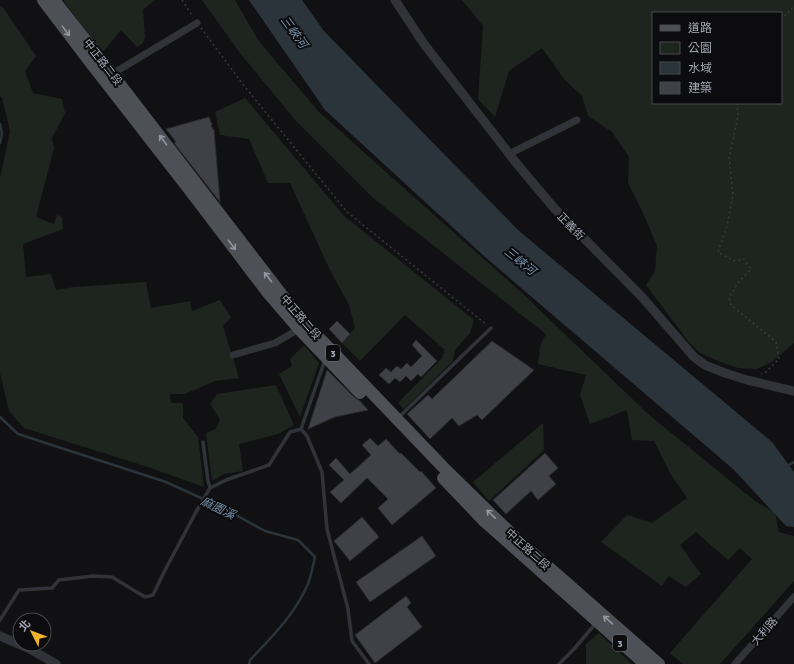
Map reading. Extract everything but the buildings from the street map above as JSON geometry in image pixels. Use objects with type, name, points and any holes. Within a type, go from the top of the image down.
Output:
[{"type":"main road","name":"中正路二段","points":[[43,0],[268,292],[299,329],[484,521],[645,664]]},
{"type":"main road","name":"中正路二段","points":[[54,0],[149,119],[304,322],[397,419],[513,536],[659,664]]},
{"type":"street","name":"正義街","points":[[394,0],[424,44],[509,154],[554,208],[642,297],[694,357],[705,365],[747,380],[794,391]]},
{"type":"street","points":[[112,74],[198,23]]},
{"type":"street","points":[[509,154],[577,120]]},
{"type":"street","points":[[233,355],[275,343],[299,329]]},
{"type":"street","name":"大利路","points":[[735,664],[794,597]]},
{"type":"street","points":[[0,636],[56,664]]},
{"type":"lane","points":[[397,419],[491,328]]},
{"type":"lane","points":[[301,429],[326,358]]},
{"type":"lane","points":[[0,620],[19,590],[52,588],[59,580],[93,576],[112,577],[145,597],[153,595],[210,488],[226,480],[269,465],[290,432],[301,429]]},
{"type":"lane","points":[[301,429],[307,436],[322,472],[327,529],[348,609],[352,641],[369,664]]},
{"type":"lane","points":[[203,442],[210,488]]},
{"type":"lane","points":[[559,664],[574,649],[596,622]]},
{"type":"path","points":[[182,0],[245,87],[347,212],[491,328]]},
{"type":"path","points":[[782,19],[794,6]]},
{"type":"path","points":[[737,104],[738,116],[729,158],[733,195],[727,226],[718,252],[734,261],[744,259],[751,269],[738,283],[729,298],[731,305],[776,342],[778,359],[766,372],[747,380]]},
{"type":"green space","points":[[63,0],[155,0],[143,10],[145,37],[143,43],[137,47],[121,30],[102,53]]},
{"type":"green space","points":[[202,0],[235,0],[258,40],[319,112],[521,292],[648,414],[755,501],[775,513],[779,532],[794,536],[794,581],[720,664],[683,664],[670,653],[752,559],[740,548],[728,560],[696,532],[680,545],[701,574],[686,587],[669,576],[662,586],[601,542],[627,515],[652,523],[687,498],[670,473],[654,441],[632,440],[627,410],[590,424],[580,395],[586,375],[538,364],[540,346],[546,334],[373,198],[296,121],[240,53]]},
{"type":"green space","points":[[462,0],[794,0],[794,343],[772,362],[757,369],[738,368],[718,361],[700,353],[688,341],[646,285],[655,271],[657,246],[628,183],[629,157],[612,132],[588,116],[582,96],[564,79],[542,48],[509,71],[495,117],[478,99],[483,26]]},
{"type":"green space","points":[[2,6],[36,56],[25,71],[33,93],[62,99],[65,113],[52,138],[54,148],[36,217],[54,224],[57,215],[62,217],[63,229],[23,244],[26,277],[51,274],[56,290],[74,287],[146,282],[151,308],[190,301],[192,311],[220,300],[231,317],[223,326],[239,378],[215,381],[185,394],[170,394],[171,403],[183,403],[183,418],[198,437],[204,487],[148,467],[24,428],[9,411],[0,373],[0,178],[10,131],[2,98],[0,96],[0,7]]},
{"type":"green space","points":[[245,98],[344,216],[474,320],[470,333],[455,350],[453,361],[404,409],[398,403],[442,358],[445,350],[405,315],[360,361],[342,343],[355,328],[349,305],[329,268],[290,183],[268,183],[249,139],[220,135],[215,112]]},
{"type":"green space","points":[[304,345],[319,363],[300,417],[279,374],[292,366],[290,359]]},
{"type":"green space","points":[[276,385],[294,425],[278,434],[239,444],[243,471],[224,474],[212,481],[206,433],[216,429],[220,419],[210,404],[217,394]]},
{"type":"green space","points":[[543,423],[544,450],[489,501],[473,482]]},
{"type":"green space","points":[[599,633],[632,664],[586,664],[586,644]]},
{"type":"water","name":"三峽河","points":[[249,0],[302,0],[324,31],[518,230],[772,442],[794,472],[794,527],[786,526],[733,469],[485,257],[325,110]]},
{"type":"waterway","name":"麻園溪","points":[[0,124],[2,134],[0,143]]},
{"type":"waterway","name":"麻園溪","points":[[0,417],[18,434],[166,482],[223,508],[265,531],[298,540],[315,557],[308,584],[290,615],[275,634],[250,660],[249,664]]},
{"type":"waterway","points":[[787,466],[794,462]]}]
